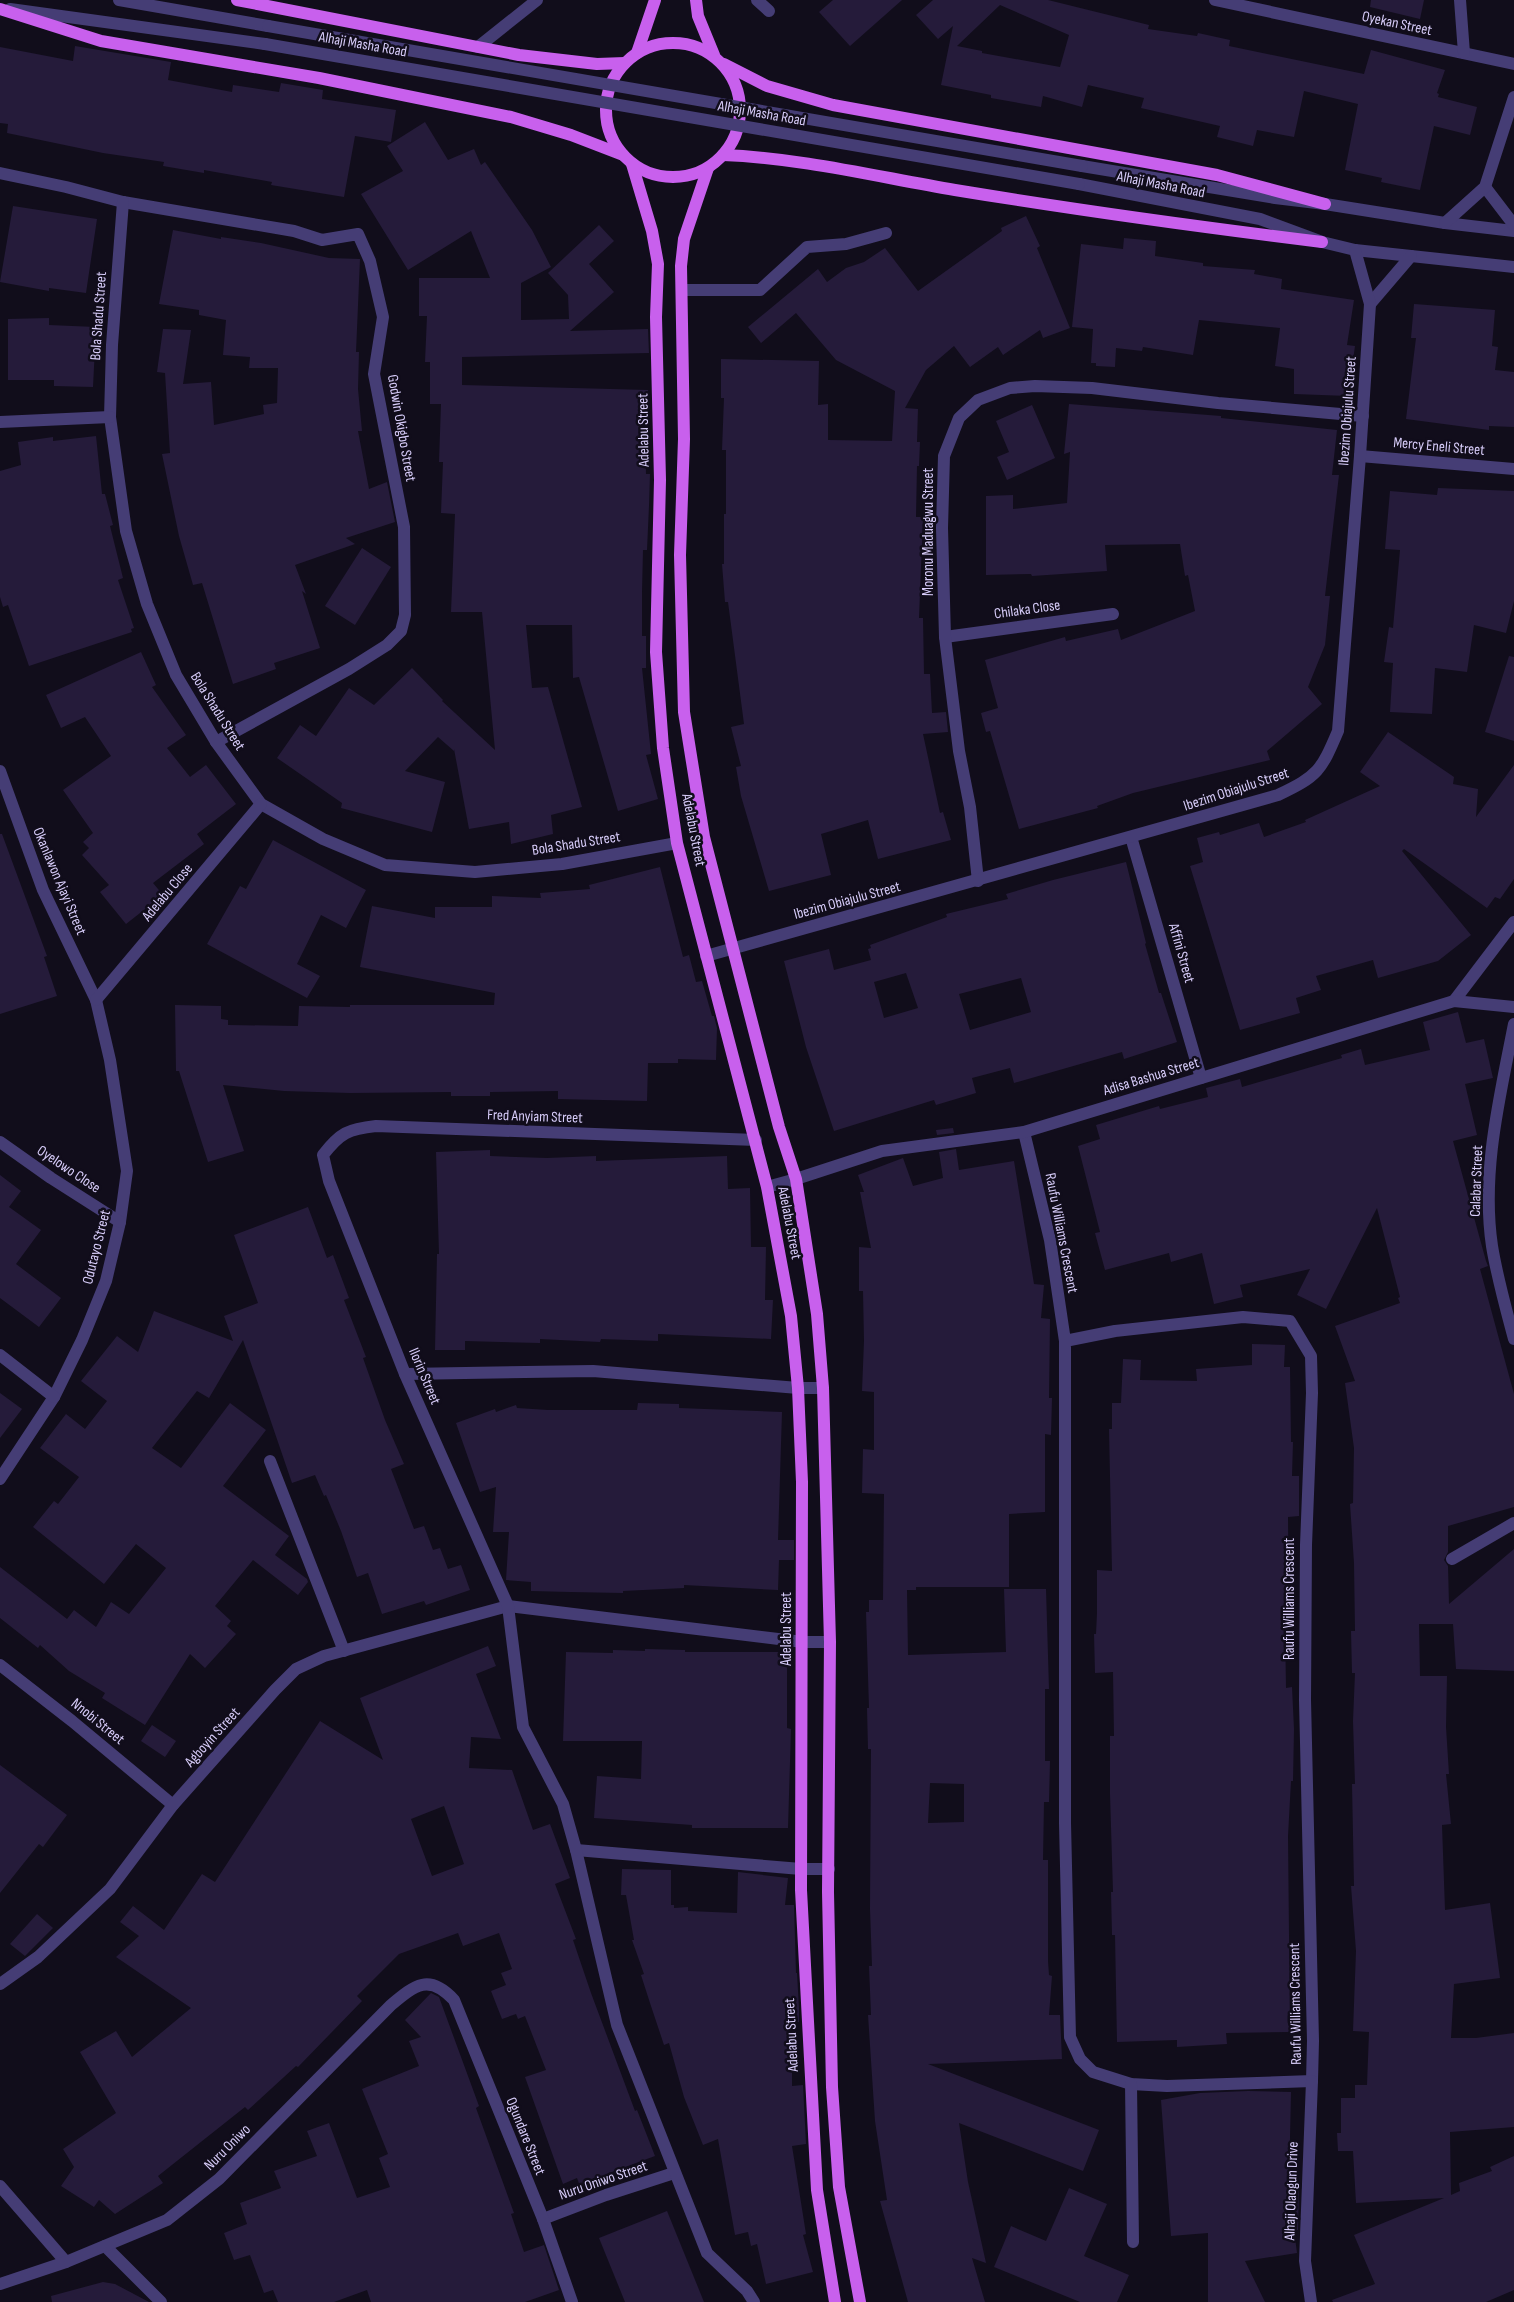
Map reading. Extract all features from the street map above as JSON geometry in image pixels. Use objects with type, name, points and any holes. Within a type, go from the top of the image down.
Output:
[{"type":"main road","points":[[237,0],[519,55],[597,64],[625,63]]},
{"type":"main road","points":[[637,53],[655,0]]},
{"type":"main road","points":[[696,0],[698,16],[714,55]]},
{"type":"main road","points":[[0,8],[101,41],[319,78],[511,117],[571,134],[628,159],[650,173],[669,177],[689,175],[708,168],[723,155],[734,138],[740,120],[740,100],[735,81],[724,64]]},
{"type":"main road","points":[[628,159],[610,133],[606,109],[610,84],[625,63],[637,53],[662,43],[689,44],[714,55],[724,64],[767,86],[833,105],[1217,175],[1325,204]]},
{"type":"main road","points":[[723,155],[808,163],[894,180],[1087,211],[1322,242]]},
{"type":"main road","name":"Adelabu Street","points":[[628,159],[652,231],[658,264],[656,317],[660,480],[656,652],[663,748],[678,843],[767,1186],[791,1316],[798,1388],[802,1482],[803,1642],[801,1869],[810,2090],[817,2190],[835,2302]]},
{"type":"main road","name":"Adelabu Street","points":[[708,168],[684,239],[681,266],[684,439],[680,555],[684,712],[704,837],[779,1127],[796,1179],[817,1314],[823,1388],[830,1642],[829,1869],[832,2087],[838,2187],[860,2302]]},
{"type":"street","name":"Alhaji Masha Road","points":[[119,0],[1275,198],[1445,223],[1514,231]]},
{"type":"street","points":[[478,48],[537,0]]},
{"type":"street","points":[[758,0],[769,11]]},
{"type":"street","name":"Oyekan Street","points":[[1215,0],[1514,64]]},
{"type":"street","points":[[1460,0],[1464,53]]},
{"type":"street","name":"Alhaji Masha Road","points":[[0,8],[265,44],[1079,184],[1260,220],[1322,242],[1355,250],[1514,267]]},
{"type":"street","points":[[1445,223],[1485,187],[1514,97]]},
{"type":"street","name":"Godwin Okigbo Street","points":[[0,173],[66,187],[122,202],[294,231],[322,240],[358,234],[370,261],[383,317],[374,374],[404,527],[405,615],[401,631],[387,645],[349,669],[216,742]]},
{"type":"street","points":[[1485,187],[1514,225]]},
{"type":"street","name":"Bola Shadu Street","points":[[122,202],[112,345],[110,417],[126,531],[147,604],[176,675],[216,742],[261,804],[323,839],[385,864],[475,872],[562,864],[678,843]]},
{"type":"street","points":[[682,290],[760,290],[807,247],[846,244],[886,234]]},
{"type":"street","name":"Ibezim Obiajulu Street","points":[[706,956],[1278,796],[1305,782],[1324,764],[1338,731],[1370,304],[1355,250]]},
{"type":"street","points":[[1370,304],[1411,256]]},
{"type":"street","name":"Moronu Maduagwu Street","points":[[978,881],[970,807],[959,751],[945,637],[942,528],[944,456],[959,418],[978,400],[1010,388],[1035,386],[1092,388],[1363,416]]},
{"type":"street","points":[[0,422],[110,417]]},
{"type":"street","name":"Mercy Eneli Street","points":[[1360,456],[1514,469]]},
{"type":"street","name":"Chilaka Close","points":[[945,637],[1113,614]]},
{"type":"street","name":"Okanlawon Ajayi Street","points":[[0,771],[43,890],[96,1000]]},
{"type":"street","name":"Adelabu Close","points":[[96,1000],[261,804]]},
{"type":"street","name":"Affini Street","points":[[1131,837],[1201,1078]]},
{"type":"street","points":[[1454,1001],[1514,922]]},
{"type":"street","name":"Odutayo Street","points":[[0,1479],[54,1397],[82,1340],[106,1281],[120,1222],[127,1171],[110,1060],[96,1000]]},
{"type":"street","name":"Adisa Bashua Street","points":[[767,1186],[796,1179],[882,1151],[1024,1132],[1454,1001],[1514,1006]]},
{"type":"street","name":"Calabar Street","points":[[1514,1024],[1495,1121],[1489,1193],[1492,1246],[1514,1339]]},
{"type":"street","name":"Fred Anyiam Street","points":[[323,1155],[336,1138],[354,1128],[376,1126],[756,1140]]},
{"type":"street","name":"Raufu Williams Crescent","points":[[1024,1132],[1050,1240],[1065,1341],[1065,1823],[1070,2037],[1080,2058],[1093,2072],[1131,2084],[1167,2086],[1312,2081],[1313,2041],[1305,1700],[1306,1545],[1312,1393],[1311,1356],[1290,1321],[1243,1317],[1115,1331],[1065,1341]]},
{"type":"street","name":"Oyelowo Close","points":[[0,1142],[51,1178],[120,1222]]},
{"type":"street","name":"Ilorin Street","points":[[323,1155],[329,1181],[405,1374],[508,1606],[523,1727],[563,1804],[576,1850],[617,2025],[707,2253],[747,2291],[754,2302]]},
{"type":"street","points":[[0,1355],[54,1397]]},
{"type":"street","points":[[405,1374],[593,1371],[798,1388],[823,1388]]},
{"type":"street","points":[[270,1461],[344,1651]]},
{"type":"street","points":[[1452,1559],[1514,1523]]},
{"type":"street","points":[[508,1606],[803,1642],[830,1642]]},
{"type":"street","name":"Agboyin Street","points":[[0,1984],[38,1957],[110,1889],[173,1805],[275,1690],[296,1670],[324,1656],[508,1606]]},
{"type":"street","name":"Nnobi Street","points":[[0,1665],[72,1721],[173,1805]]},
{"type":"street","points":[[576,1850],[801,1869],[829,1869]]},
{"type":"street","name":"Nuru Oniwo","points":[[0,2284],[66,2262],[167,2220],[219,2179],[391,2005],[409,1990],[426,1984],[441,1987]]},
{"type":"street","name":"Ogundare Street","points":[[441,1987],[454,2000],[543,2219],[572,2302]]},
{"type":"street","name":"Alhaji Olaogun Drive","points":[[1311,2302],[1305,2261],[1312,2081]]},
{"type":"street","points":[[1131,2084],[1133,2242]]},
{"type":"street","name":"Nuru Oniwo Street","points":[[543,2219],[606,2195],[674,2173]]},
{"type":"street","points":[[0,2186],[66,2262]]},
{"type":"street","points":[[105,2246],[162,2302]]},
{"type":"building","points":[[833,0],[902,0],[850,46],[819,12]]},
{"type":"building","points":[[933,0],[1048,0],[1149,25],[1148,29],[1197,36],[1198,33],[1230,40],[1229,46],[1364,74],[1371,50],[1445,70],[1437,93],[1439,94],[1438,97],[1477,107],[1470,135],[1434,126],[1420,190],[1381,182],[1382,178],[1345,170],[1358,104],[1304,91],[1294,137],[1257,130],[1253,146],[1217,137],[1220,126],[1141,108],[1144,98],[1088,85],[1082,107],[1043,96],[1041,107],[991,98],[991,95],[941,85],[953,26],[938,39],[916,15]],"holes":[[[1000,5],[1069,35],[1060,67],[982,53],[982,51],[957,46]]]},
{"type":"building","points":[[1371,0],[1424,0],[1420,19],[1370,7]]},
{"type":"building","points":[[75,46],[171,62],[168,80],[232,92],[233,85],[279,92],[281,83],[323,90],[322,99],[396,110],[391,142],[355,136],[344,197],[271,185],[272,182],[204,170],[204,173],[163,166],[164,162],[103,153],[7,133],[8,124],[0,123],[0,47],[73,61]]},
{"type":"building","points":[[425,122],[448,160],[474,149],[481,165],[485,162],[532,230],[551,267],[521,283],[521,320],[569,319],[568,295],[548,273],[599,225],[614,241],[589,264],[614,292],[570,331],[648,329],[649,353],[462,357],[462,385],[648,390],[647,429],[645,429],[646,474],[650,474],[647,550],[643,550],[642,592],[642,636],[646,636],[646,668],[642,668],[651,754],[646,755],[658,799],[618,811],[579,677],[573,678],[572,625],[526,625],[532,688],[548,687],[582,807],[551,815],[553,834],[511,844],[509,822],[469,829],[454,749],[454,751],[438,737],[405,771],[445,782],[432,832],[341,808],[342,803],[277,758],[300,725],[316,736],[349,688],[374,705],[412,668],[442,701],[495,750],[482,612],[451,612],[455,514],[441,513],[443,462],[439,462],[441,404],[430,404],[430,362],[425,362],[427,316],[419,316],[419,278],[490,278],[471,231],[408,270],[361,194],[403,171],[387,146]]},
{"type":"building","points":[[13,206],[97,219],[86,293],[49,288],[49,291],[0,282]]},
{"type":"building","points":[[1026,216],[1040,246],[1037,248],[1070,328],[1043,338],[1040,330],[1003,355],[998,347],[970,367],[954,346],[926,370],[905,408],[918,409],[917,442],[920,442],[919,466],[917,466],[916,517],[923,517],[919,618],[923,618],[924,674],[930,674],[932,713],[946,712],[948,732],[923,734],[940,813],[943,812],[951,840],[878,859],[868,820],[821,834],[831,875],[769,891],[741,796],[736,767],[741,766],[731,727],[744,724],[728,602],[725,602],[722,564],[724,564],[724,514],[726,514],[726,450],[722,450],[724,398],[721,398],[721,359],[819,361],[818,405],[828,404],[828,440],[892,441],[895,391],[836,360],[796,313],[761,343],[748,327],[818,269],[827,282],[846,268],[864,262],[885,248],[918,291],[1002,231],[1001,228]]},
{"type":"building","points":[[173,230],[221,239],[221,237],[261,243],[329,258],[360,259],[356,352],[359,352],[358,389],[362,431],[358,431],[369,489],[387,482],[395,522],[346,538],[355,544],[295,565],[306,594],[302,591],[320,648],[274,663],[276,669],[233,684],[202,583],[193,585],[179,536],[162,454],[170,453],[165,373],[157,372],[163,329],[191,330],[183,384],[211,382],[214,425],[264,414],[263,405],[277,403],[278,368],[249,368],[250,357],[223,355],[226,320],[199,315],[199,310],[159,304]]},
{"type":"building","points":[[1124,238],[1156,241],[1155,256],[1203,263],[1203,266],[1255,270],[1254,274],[1282,279],[1281,289],[1354,300],[1347,345],[1355,346],[1348,396],[1294,394],[1294,369],[1275,366],[1280,328],[1199,320],[1193,355],[1143,347],[1142,351],[1116,348],[1115,367],[1096,366],[1096,363],[1091,363],[1093,329],[1072,327],[1081,244],[1123,249]]},
{"type":"building","points":[[1414,304],[1495,310],[1492,346],[1498,347],[1495,370],[1514,372],[1514,427],[1489,426],[1489,430],[1406,419],[1416,338],[1411,338]]},
{"type":"building","points":[[49,318],[49,325],[96,327],[93,387],[54,386],[54,380],[8,380],[8,319]]},
{"type":"building","points":[[1069,404],[1221,416],[1221,418],[1337,430],[1332,475],[1339,475],[1325,596],[1330,596],[1325,645],[1308,687],[1322,704],[1267,751],[1270,760],[1133,793],[1097,806],[1098,808],[1019,829],[990,731],[986,732],[981,713],[998,708],[985,660],[1065,637],[1066,641],[1118,629],[1121,640],[1195,611],[1188,575],[1185,576],[1180,544],[1105,545],[1107,571],[1032,576],[1031,574],[986,575],[986,496],[1013,495],[1013,509],[1067,503],[1070,452],[1064,454]]},
{"type":"building","points":[[1032,405],[1055,458],[1007,480],[997,457],[1009,452],[996,421]]},
{"type":"building","points":[[96,436],[102,494],[105,494],[113,525],[110,526],[123,578],[118,580],[134,628],[131,629],[132,632],[29,666],[8,605],[3,607],[0,597],[0,471],[21,465],[18,442],[53,437],[53,441]]},
{"type":"building","points":[[1438,488],[1514,491],[1514,601],[1506,633],[1474,625],[1467,672],[1435,668],[1432,714],[1390,712],[1393,663],[1384,662],[1389,627],[1393,628],[1400,550],[1385,549],[1390,491],[1437,495]]},
{"type":"building","points":[[362,548],[391,567],[355,625],[325,606]]},
{"type":"building","points":[[141,652],[156,685],[152,687],[186,735],[167,748],[190,777],[206,765],[236,804],[197,834],[204,844],[153,883],[163,895],[126,924],[100,892],[109,885],[82,855],[89,848],[83,842],[93,833],[63,790],[111,756],[85,717],[61,728],[46,695]]},
{"type":"building","points":[[1509,656],[1514,657],[1514,741],[1485,732]]},
{"type":"building","points":[[1388,732],[1454,777],[1453,784],[1478,789],[1476,817],[1514,765],[1514,879],[1500,899],[1495,897],[1487,908],[1404,849],[1402,851],[1471,935],[1438,961],[1378,978],[1373,960],[1316,976],[1321,990],[1296,998],[1300,1013],[1240,1030],[1190,866],[1203,862],[1197,838],[1219,832],[1220,835],[1259,823],[1264,837],[1306,822],[1305,820],[1380,786],[1360,772]]},
{"type":"building","points":[[0,834],[2,834],[47,956],[44,957],[57,996],[0,1014]]},
{"type":"building","points":[[273,840],[366,890],[346,928],[321,915],[297,964],[320,976],[307,998],[207,944],[240,886],[246,889]]},
{"type":"building","points":[[1126,862],[1145,944],[1159,993],[1161,993],[1177,1042],[1124,1059],[1122,1052],[1014,1083],[1010,1068],[972,1078],[976,1093],[936,1105],[934,1100],[834,1131],[806,1047],[784,961],[829,949],[834,970],[871,960],[868,949],[871,948],[870,945],[947,917],[946,914],[1008,899],[1006,894]],"holes":[[[906,973],[918,1008],[884,1018],[874,982]],[[1021,978],[1031,1012],[970,1030],[959,994]]]},
{"type":"building","points":[[660,867],[683,957],[689,955],[696,982],[702,981],[712,1016],[714,1016],[717,1028],[716,1060],[678,1059],[678,1063],[648,1063],[647,1101],[558,1099],[558,1091],[490,1092],[490,1096],[451,1096],[451,1092],[350,1093],[284,1091],[223,1085],[244,1151],[208,1162],[179,1071],[176,1071],[175,1005],[221,1006],[221,1019],[228,1020],[228,1025],[298,1026],[299,1006],[494,1005],[495,993],[360,967],[372,906],[435,918],[435,907],[492,907],[492,896],[541,898],[540,893],[590,889],[589,885]]},
{"type":"building","points":[[1458,1012],[1466,1043],[1484,1039],[1493,1078],[1465,1084],[1477,1135],[1453,1141],[1488,1266],[1480,1269],[1514,1394],[1514,1507],[1448,1526],[1448,1552],[1444,1560],[1448,1566],[1449,1604],[1514,1549],[1514,1671],[1456,1669],[1453,1624],[1419,1624],[1420,1676],[1447,1676],[1446,1727],[1449,1774],[1446,1774],[1451,1824],[1442,1825],[1445,1910],[1490,1903],[1500,1978],[1454,1984],[1451,2038],[1476,2038],[1514,2033],[1514,2127],[1450,2132],[1451,2195],[1460,2191],[1459,2183],[1492,2171],[1490,2167],[1514,2156],[1514,2290],[1486,2302],[1333,2302],[1332,2300],[1375,2284],[1354,2235],[1444,2198],[1356,2203],[1353,2151],[1338,2151],[1337,2133],[1341,2133],[1341,2098],[1355,2098],[1355,2085],[1367,2085],[1369,2032],[1353,2031],[1356,1951],[1351,1886],[1354,1886],[1352,1784],[1355,1784],[1353,1721],[1355,1673],[1352,1673],[1351,1631],[1355,1631],[1354,1563],[1350,1504],[1353,1503],[1354,1448],[1345,1383],[1355,1381],[1335,1326],[1400,1303],[1398,1298],[1400,1297],[1377,1208],[1326,1309],[1297,1295],[1310,1269],[1240,1285],[1243,1297],[1214,1304],[1202,1253],[1171,1262],[1169,1253],[1105,1270],[1095,1233],[1100,1232],[1078,1146],[1100,1139],[1096,1125],[1159,1106],[1160,1109],[1208,1097],[1206,1088],[1240,1079],[1242,1087],[1342,1058],[1341,1055],[1361,1049],[1365,1065],[1430,1050],[1423,1022]]},
{"type":"building","points":[[953,1128],[954,1133],[937,1135],[936,1130]]},
{"type":"building","points":[[956,1149],[959,1170],[1014,1161],[1034,1284],[1044,1285],[1041,1318],[1050,1319],[1049,1398],[1052,1398],[1051,1435],[1045,1434],[1045,1512],[1009,1514],[1009,1587],[916,1587],[916,1590],[907,1590],[908,1655],[1006,1652],[1004,1589],[1046,1589],[1049,1689],[1045,1689],[1045,1761],[1050,1761],[1049,1802],[1044,1802],[1043,1860],[1048,1860],[1048,1961],[1049,1975],[1052,1976],[1049,2015],[1060,2015],[1062,2059],[928,2064],[1099,2130],[1083,2171],[959,2123],[968,2182],[986,2263],[972,2258],[985,2302],[908,2302],[880,2201],[887,2200],[875,2121],[868,2015],[871,2015],[869,1966],[872,1966],[870,1909],[871,1749],[868,1749],[867,1708],[869,1708],[866,1612],[869,1612],[869,1600],[883,1600],[884,1494],[862,1493],[863,1449],[874,1450],[874,1392],[862,1391],[863,1291],[859,1291],[859,1247],[871,1248],[860,1192],[864,1192],[858,1175],[903,1158],[913,1186],[943,1178],[939,1152]],"holes":[[[930,1783],[964,1784],[964,1822],[928,1823]]]},
{"type":"building","points":[[490,1150],[490,1156],[547,1158],[596,1156],[596,1161],[727,1156],[728,1189],[750,1188],[751,1247],[766,1247],[765,1300],[773,1300],[771,1339],[658,1334],[658,1341],[601,1339],[600,1342],[540,1339],[540,1343],[465,1341],[465,1350],[435,1350],[437,1254],[439,1254],[436,1152]]},
{"type":"building","points":[[0,1175],[21,1191],[9,1207],[41,1230],[16,1264],[61,1298],[39,1327],[0,1298]]},
{"type":"building","points":[[308,1207],[327,1258],[333,1255],[349,1298],[344,1300],[366,1357],[363,1358],[385,1420],[404,1464],[391,1469],[414,1529],[424,1526],[433,1550],[440,1548],[448,1569],[461,1565],[470,1590],[426,1605],[424,1601],[382,1614],[368,1573],[357,1577],[341,1531],[326,1495],[324,1496],[315,1475],[292,1483],[243,1340],[209,1398],[197,1391],[152,1448],[181,1468],[230,1403],[266,1430],[223,1486],[289,1536],[275,1555],[307,1579],[308,1582],[298,1595],[253,1560],[215,1606],[231,1621],[227,1626],[236,1634],[205,1668],[190,1654],[145,1725],[102,1698],[105,1693],[69,1671],[40,1645],[38,1648],[0,1618],[0,1567],[67,1619],[74,1610],[96,1627],[111,1602],[129,1614],[166,1568],[136,1544],[104,1584],[33,1527],[54,1501],[58,1504],[79,1477],[40,1448],[66,1414],[85,1429],[107,1401],[81,1381],[117,1336],[138,1352],[154,1311],[233,1341],[224,1316],[258,1303],[234,1235]]},
{"type":"building","points":[[1252,1344],[1285,1345],[1284,1367],[1290,1367],[1291,1442],[1293,1442],[1292,1476],[1299,1476],[1299,1516],[1288,1517],[1289,1626],[1285,1626],[1286,1688],[1292,1687],[1294,1729],[1293,1781],[1291,1781],[1288,1836],[1290,2032],[1226,2033],[1227,2044],[1177,2047],[1177,2040],[1117,2042],[1115,1935],[1112,1935],[1111,1892],[1113,1892],[1110,1736],[1114,1736],[1113,1672],[1095,1673],[1094,1634],[1096,1634],[1097,1613],[1097,1570],[1112,1571],[1109,1429],[1112,1429],[1112,1403],[1121,1403],[1123,1359],[1141,1360],[1140,1380],[1197,1381],[1196,1369],[1252,1365]]},
{"type":"building","points":[[0,1393],[22,1409],[0,1438]]},
{"type":"building","points":[[638,1403],[679,1404],[679,1408],[782,1412],[778,1540],[794,1540],[794,1560],[779,1560],[778,1590],[684,1585],[684,1588],[623,1591],[623,1593],[531,1591],[531,1582],[506,1580],[509,1532],[493,1532],[496,1487],[480,1492],[456,1423],[495,1409],[496,1412],[516,1405],[517,1408],[548,1410],[637,1410]]},
{"type":"building","points":[[488,1646],[496,1666],[476,1674],[501,1739],[471,1737],[469,1768],[512,1770],[533,1830],[550,1824],[570,1878],[555,1884],[576,1939],[573,1940],[591,1993],[635,2111],[637,2110],[655,2156],[609,2173],[611,2178],[581,2189],[577,2178],[563,2184],[525,2077],[546,2070],[525,2016],[518,2019],[516,2014],[502,2019],[491,1991],[506,1985],[501,1973],[512,1969],[499,1933],[463,1946],[458,1933],[399,1954],[357,1996],[362,2001],[298,2067],[296,2066],[248,2110],[245,2107],[158,2176],[163,2183],[115,2214],[99,2200],[94,2207],[61,2186],[74,2167],[63,2149],[116,2113],[80,2052],[116,2031],[132,2057],[191,2008],[116,1957],[139,1936],[120,1922],[133,1906],[164,1930],[202,1874],[215,1882],[320,1721],[383,1760],[360,1698]],"holes":[[[444,1806],[464,1864],[432,1876],[411,1819]]]},
{"type":"building","points":[[645,1649],[685,1650],[685,1652],[787,1652],[787,1728],[791,1729],[788,1828],[692,1828],[692,1825],[594,1818],[597,1776],[641,1779],[642,1741],[563,1741],[566,1652],[613,1653],[613,1650],[645,1651]]},
{"type":"building","points":[[152,1725],[176,1741],[165,1757],[141,1741]]},
{"type":"building","points":[[0,1765],[67,1815],[43,1847],[39,1844],[0,1893]]},
{"type":"building","points":[[622,1869],[671,1870],[671,1905],[674,1905],[674,1908],[688,1907],[688,1911],[737,1913],[738,1872],[788,1878],[785,1905],[794,1905],[799,2008],[799,2022],[793,2022],[794,2033],[792,2033],[792,2086],[803,2085],[806,2144],[792,2146],[806,2234],[803,2235],[813,2272],[766,2284],[757,2244],[751,2246],[748,2232],[735,2235],[718,2139],[703,2145],[684,2097],[669,2043],[664,2045],[641,1975],[644,1974],[632,1940],[634,1940],[626,1895],[621,1895]]},
{"type":"building","points":[[37,1914],[53,1928],[25,1956],[10,1944]]},
{"type":"building","points":[[431,1993],[439,1997],[479,2106],[476,2108],[514,2213],[511,2214],[524,2252],[544,2245],[559,2290],[525,2302],[371,2302],[367,2290],[334,2302],[278,2302],[273,2290],[264,2293],[250,2255],[234,2260],[224,2233],[247,2224],[240,2203],[281,2188],[274,2171],[317,2156],[307,2131],[329,2123],[357,2198],[390,2187],[379,2158],[388,2154],[362,2089],[419,2066],[409,2041],[421,2037],[405,2020]]},
{"type":"building","points":[[1291,2092],[1289,2183],[1299,2183],[1298,2230],[1294,2230],[1297,2253],[1245,2261],[1265,2302],[1208,2302],[1208,2233],[1171,2236],[1161,2100],[1200,2093]]},
{"type":"building","points":[[1069,2188],[1107,2204],[1084,2256],[1129,2275],[1117,2302],[1080,2302],[994,2267],[1011,2226],[1046,2241]]},
{"type":"building","points":[[667,2211],[704,2302],[625,2302],[599,2238]]},
{"type":"building","points":[[103,2282],[115,2284],[149,2302],[52,2302],[51,2296]]}]
